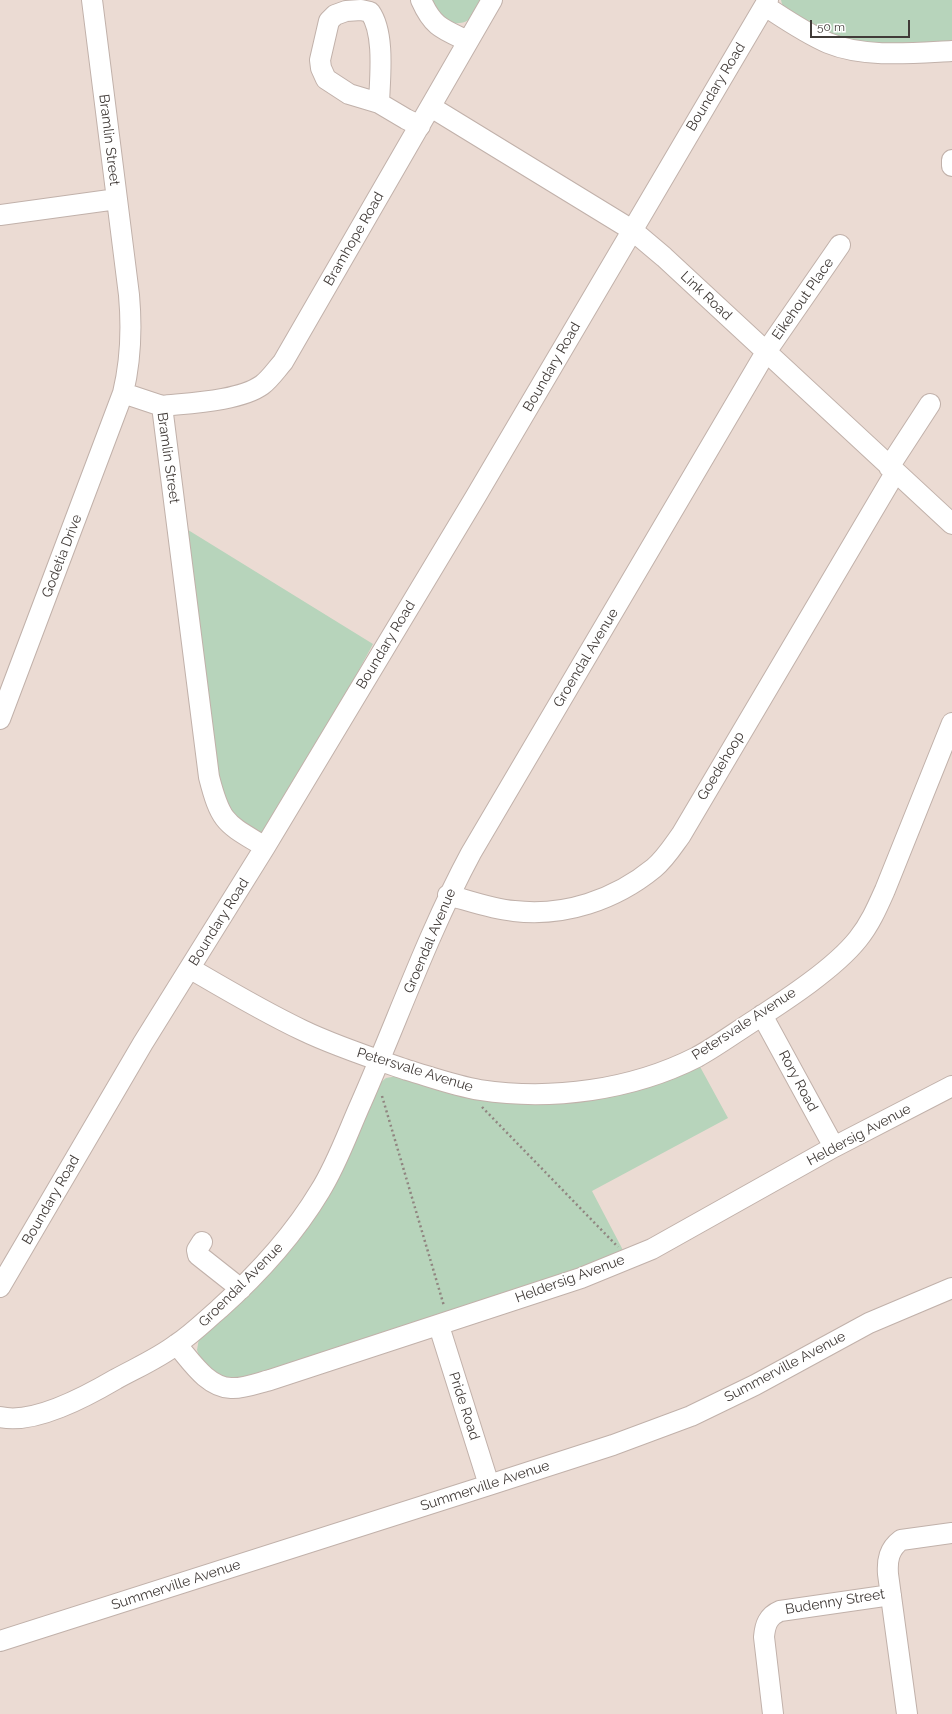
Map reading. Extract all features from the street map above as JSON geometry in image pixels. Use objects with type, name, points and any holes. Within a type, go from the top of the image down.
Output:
[{"type":"street","name":"Bramlin Street","points":[[92,0],[131,323],[130,356],[123,393],[162,406],[209,777],[215,802],[221,815],[229,825],[265,847]]},
{"type":"street","points":[[421,0],[426,12],[434,23],[445,31],[468,40]]},
{"type":"street","name":"Bramhope Road","points":[[162,406],[211,400],[248,392],[262,386],[283,362],[492,0]]},
{"type":"street","points":[[766,3],[805,32],[829,44],[855,50],[890,53],[952,51]]},
{"type":"street","name":"Boundary Road","points":[[0,1287],[143,1043],[191,969],[472,502],[766,3]]},
{"type":"street","points":[[379,103],[380,50],[375,19],[370,12],[360,10],[346,11],[335,15],[329,21],[320,60],[321,68],[326,79],[349,94],[379,103],[420,126]]},
{"type":"street","name":"Link Road","points":[[431,107],[583,198],[632,230],[664,257],[952,524]]},
{"type":"street","points":[[952,160],[952,166]]},
{"type":"street","points":[[0,215],[117,199]]},
{"type":"street","name":"Eikehout Place","points":[[766,352],[840,245]]},
{"type":"street","name":"Groendal Avenue","points":[[0,1417],[22,1419],[56,1409],[110,1383],[177,1345],[241,1289],[280,1249],[309,1210],[322,1189],[377,1066],[448,894],[496,808],[559,705],[766,352]]},
{"type":"street","name":"Godetia Drive","points":[[0,719],[123,393]]},
{"type":"street","name":"Goedehoop","points":[[448,894],[479,904],[513,911],[539,913],[569,910],[604,898],[631,884],[654,868],[669,851],[680,835],[930,404]]},
{"type":"street","name":"Petersvale Avenue","points":[[191,969],[244,1000],[377,1066],[479,1090],[529,1094],[587,1090],[635,1081],[698,1056],[762,1015],[813,979],[839,959],[857,940],[873,917],[952,723]]},
{"type":"street","name":"Rory Road","points":[[762,1015],[834,1148]]},
{"type":"street","name":"Heldersig Avenue","points":[[177,1345],[210,1381],[220,1387],[232,1389],[270,1380],[444,1324],[581,1278],[659,1246],[834,1148],[952,1086]]},
{"type":"street","points":[[202,1242],[197,1250],[198,1255],[241,1289]]},
{"type":"street","name":"Summerville Avenue","points":[[0,1641],[613,1445],[691,1416],[755,1385],[869,1323],[952,1288]]},
{"type":"street","name":"Pride Road","points":[[444,1324],[489,1485]]},
{"type":"street","name":"Budenny Street","points":[[773,1714],[764,1637],[765,1629],[770,1616],[780,1611],[891,1595],[888,1559],[895,1544],[901,1540],[910,1538],[952,1533]]},
{"type":"street","points":[[891,1595],[907,1714]]},
{"type":"path","points":[[377,1066],[444,1324]]},
{"type":"path","points":[[460,1085],[629,1259]]},
{"type":"green space","points":[[427,0],[486,0],[469,20],[465,22],[452,23],[444,21]]},
{"type":"green space","points":[[781,0],[952,0],[952,46],[844,42],[783,8]]},
{"type":"green space","points":[[180,525],[373,644],[267,839],[222,811]]},
{"type":"green space","points":[[698,1063],[728,1118],[592,1191],[625,1254],[240,1381],[223,1380],[200,1359],[197,1350],[199,1338],[230,1311],[380,1083],[386,1078],[397,1076],[492,1099]]}]
